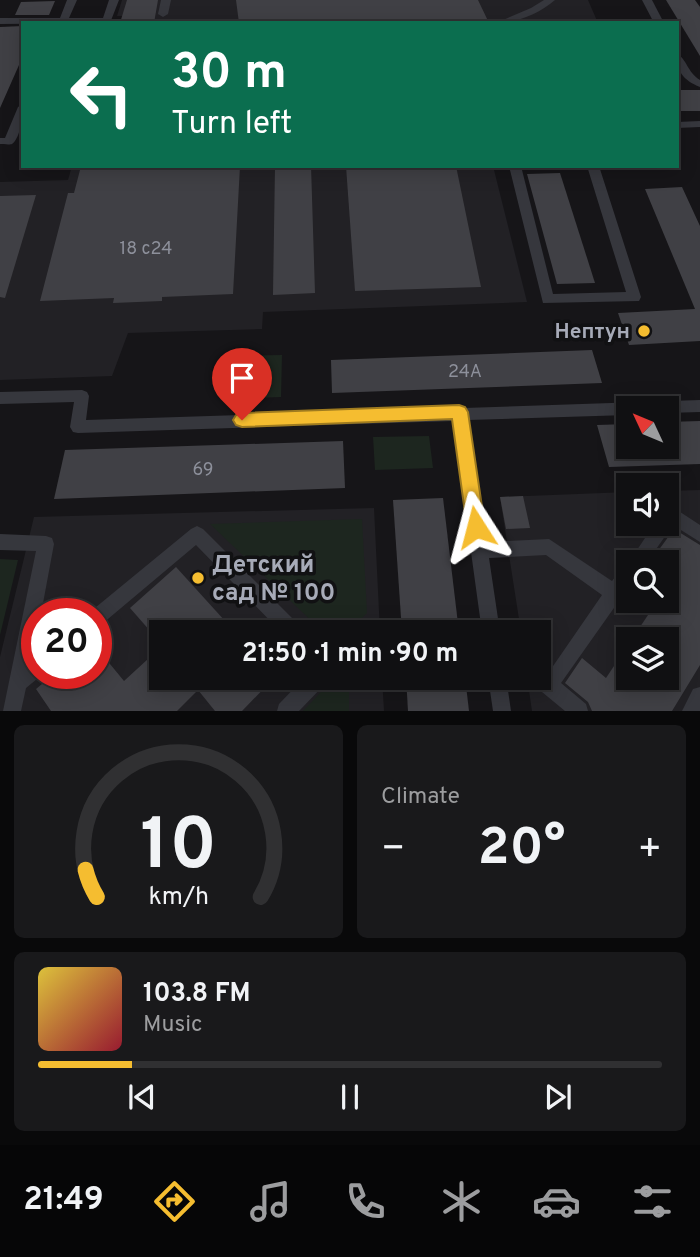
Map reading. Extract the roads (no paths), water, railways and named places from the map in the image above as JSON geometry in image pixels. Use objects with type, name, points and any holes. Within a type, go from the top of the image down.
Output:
[{"type":"lane","points":[[63,21],[72,0]]},
{"type":"lane","points":[[0,21],[107,21],[114,0]]},
{"type":"lane","points":[[163,14],[166,0]]},
{"type":"lane","points":[[505,21],[534,10],[550,0]]},
{"type":"lane","points":[[646,0],[658,21]]},
{"type":"lane","points":[[682,76],[700,84]]},
{"type":"lane","points":[[0,141],[9,141],[21,112]]},
{"type":"lane","points":[[679,125],[700,124]]},
{"type":"lane","points":[[515,168],[548,299],[634,298],[594,168]]},
{"type":"lane","points":[[0,398],[82,396],[78,427],[459,412],[700,406]]},
{"type":"lane","points":[[459,412],[489,620]]},
{"type":"lane","points":[[679,520],[700,534]]},
{"type":"lane","points":[[112,605],[197,534],[282,620]]},
{"type":"lane","points":[[0,542],[46,544],[12,711]]},
{"type":"lane","points":[[480,550],[549,547],[614,593]]},
{"type":"lane","points":[[579,711],[549,685],[616,590]]},
{"type":"lane","points":[[17,683],[21,680]]},
{"type":"lane","points":[[286,711],[306,690]]},
{"type":"lane","points":[[499,690],[502,711]]},
{"type":"lane","points":[[691,711],[700,696]]},
{"type":"place","name":"Нептун","points":[[644,331]]},
{"type":"place","name":"Детский сад № 100","points":[[198,578]]}]
